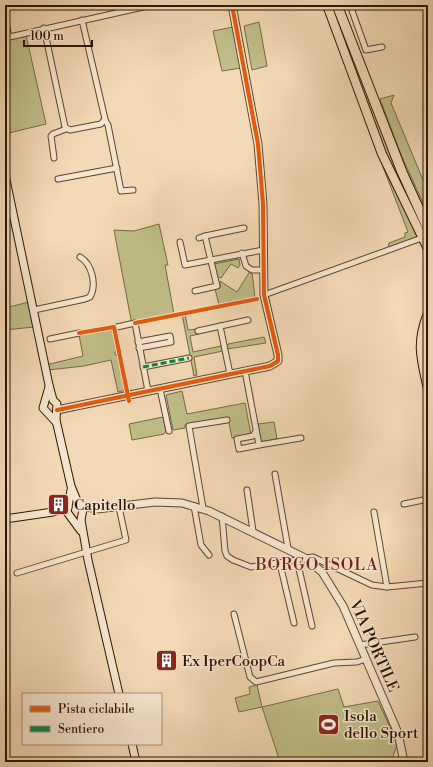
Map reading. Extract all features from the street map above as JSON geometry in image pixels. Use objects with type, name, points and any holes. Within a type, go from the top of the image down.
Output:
[{"type":"highway","points":[[337,5],[402,172],[428,230]]},
{"type":"highway","points":[[342,5],[396,145],[428,220]]},
{"type":"main road","points":[[327,5],[382,154],[428,249]]},
{"type":"main road","points":[[428,313],[421,332],[420,345],[428,389]]},
{"type":"street","points":[[5,20],[7,37],[152,5]]},
{"type":"street","points":[[53,406],[82,405],[276,364],[278,355],[264,296],[263,204],[260,164],[252,108],[232,5]]},
{"type":"street","points":[[350,5],[366,50],[382,48]]},
{"type":"street","points":[[82,20],[105,120],[108,125],[121,191],[133,190]]},
{"type":"street","points":[[44,28],[66,129]]},
{"type":"street","points":[[54,158],[51,136],[53,134],[66,129],[70,130],[101,124],[105,120]]},
{"type":"street","points":[[58,179],[117,168]]},
{"type":"street","points":[[5,175],[53,406],[71,486],[81,510],[86,551],[120,693]]},
{"type":"street","points":[[199,238],[244,228]]},
{"type":"street","points":[[195,291],[216,286],[205,236]]},
{"type":"street","points":[[264,296],[419,239]]},
{"type":"street","points":[[180,242],[185,265],[263,250]]},
{"type":"street","points":[[242,253],[246,266],[252,270],[263,270]]},
{"type":"street","points":[[34,310],[90,297],[93,287],[91,272],[87,262],[80,257]]},
{"type":"street","points":[[198,331],[248,320]]},
{"type":"street","points":[[116,327],[135,323],[148,392]]},
{"type":"street","points":[[220,326],[230,374]]},
{"type":"street","points":[[50,338],[79,334]]},
{"type":"street","points":[[138,342],[170,336],[171,342],[139,348]]},
{"type":"street","points":[[144,367],[189,358]]},
{"type":"street","points":[[246,371],[259,445]]},
{"type":"street","points":[[160,389],[169,431]]},
{"type":"street","points":[[203,508],[189,426],[227,420]]},
{"type":"street","points":[[256,431],[253,436],[237,439],[239,449],[301,438]]},
{"type":"street","points":[[275,474],[288,548]]},
{"type":"street","points":[[71,486],[68,506],[70,517],[83,533]]},
{"type":"street","points":[[247,490],[253,531]]},
{"type":"street","points":[[404,504],[428,499]]},
{"type":"street","name":"VIA PORTILE","points":[[81,510],[168,501],[203,508],[288,548],[319,570],[332,586],[343,606],[398,733],[403,760]]},
{"type":"street","points":[[5,519],[53,512],[68,506],[81,510]]},
{"type":"street","points":[[194,506],[201,545],[209,555]]},
{"type":"street","points":[[17,572],[126,540],[119,507]]},
{"type":"street","points":[[53,512],[70,517],[81,510]]},
{"type":"street","points":[[374,512],[387,588]]},
{"type":"street","points":[[222,516],[224,551],[227,556],[245,566],[251,567],[280,564],[301,558],[313,557],[372,585],[387,588],[428,582]]},
{"type":"street","points":[[301,558],[312,626]]},
{"type":"street","points":[[319,570],[324,562]]},
{"type":"street","points":[[280,564],[294,623]]},
{"type":"street","points":[[319,570],[330,565]]},
{"type":"street","points":[[234,614],[252,681],[256,682],[334,663],[357,662],[366,659]]},
{"type":"street","points":[[360,645],[415,637]]},
{"type":"street","points":[[132,745],[136,762]]},
{"type":"shaded area","points":[[329,5],[334,5],[427,234],[423,235],[395,177]]},
{"type":"shaded area","points":[[259,22],[267,66],[252,70],[244,26]]},
{"type":"shaded area","points":[[233,27],[241,68],[222,71],[213,31]]},
{"type":"shaded area","points":[[26,35],[46,124],[9,133],[5,120],[5,40]]},
{"type":"shaded area","points":[[394,95],[391,103],[428,192],[428,214],[402,157],[380,99]]},
{"type":"shaded area","points":[[383,167],[419,238],[388,248],[389,243],[405,237],[405,233],[408,232]]},
{"type":"shaded area","points":[[159,224],[168,265],[165,265],[174,314],[132,325],[114,230],[134,231]]},
{"type":"shaded area","points":[[239,259],[240,265],[238,268],[231,264],[221,278],[217,276],[214,264]]},
{"type":"shaded area","points":[[250,271],[252,272],[255,298],[219,305],[215,289],[220,288],[220,281],[237,292]]},
{"type":"shaded area","points":[[29,302],[34,327],[5,330],[5,308]]},
{"type":"shaded area","points":[[182,314],[185,314],[188,330],[198,329],[199,334],[190,336],[193,352],[221,346],[223,351],[194,357],[197,375],[194,376]]},
{"type":"shaded area","points":[[114,328],[119,351],[115,352],[115,355],[119,356],[126,390],[118,392],[111,360],[84,366],[48,370],[46,365],[83,356],[79,335]]},
{"type":"shaded area","points":[[264,337],[266,343],[227,349],[228,344]]},
{"type":"shaded area","points":[[182,391],[187,414],[245,403],[251,435],[232,438],[228,418],[185,425],[185,428],[173,430],[166,395]]},
{"type":"shaded area","points":[[163,417],[166,431],[164,434],[132,440],[129,424]]},
{"type":"shaded area","points":[[274,422],[277,439],[261,442],[258,424]]},
{"type":"shaded area","points":[[257,685],[262,707],[239,712],[235,698],[250,694],[249,687]]},
{"type":"shaded area","name":"Isola dello Sport","points":[[338,689],[344,707],[378,701],[397,742],[392,762],[280,762],[262,707]]},
{"type":"marked path","points":[[143,367],[189,358]]},
{"type":"cycle path","points":[[57,410],[270,366],[278,361],[278,355],[264,295],[263,204],[258,144],[232,5]]},
{"type":"cycle path","points":[[135,323],[257,299]]},
{"type":"cycle path","points":[[79,333],[114,327],[129,401]]},
{"type":"place","name":"Capitello","points":[[59,505]]},
{"type":"place","name":"Ex IperCoopCa","points":[[166,661]]},
{"type":"place","name":"Isola dello Sport","points":[[328,725]]},
{"type":"district","name":"BORGO ISOLA","points":[[317,565]]}]
